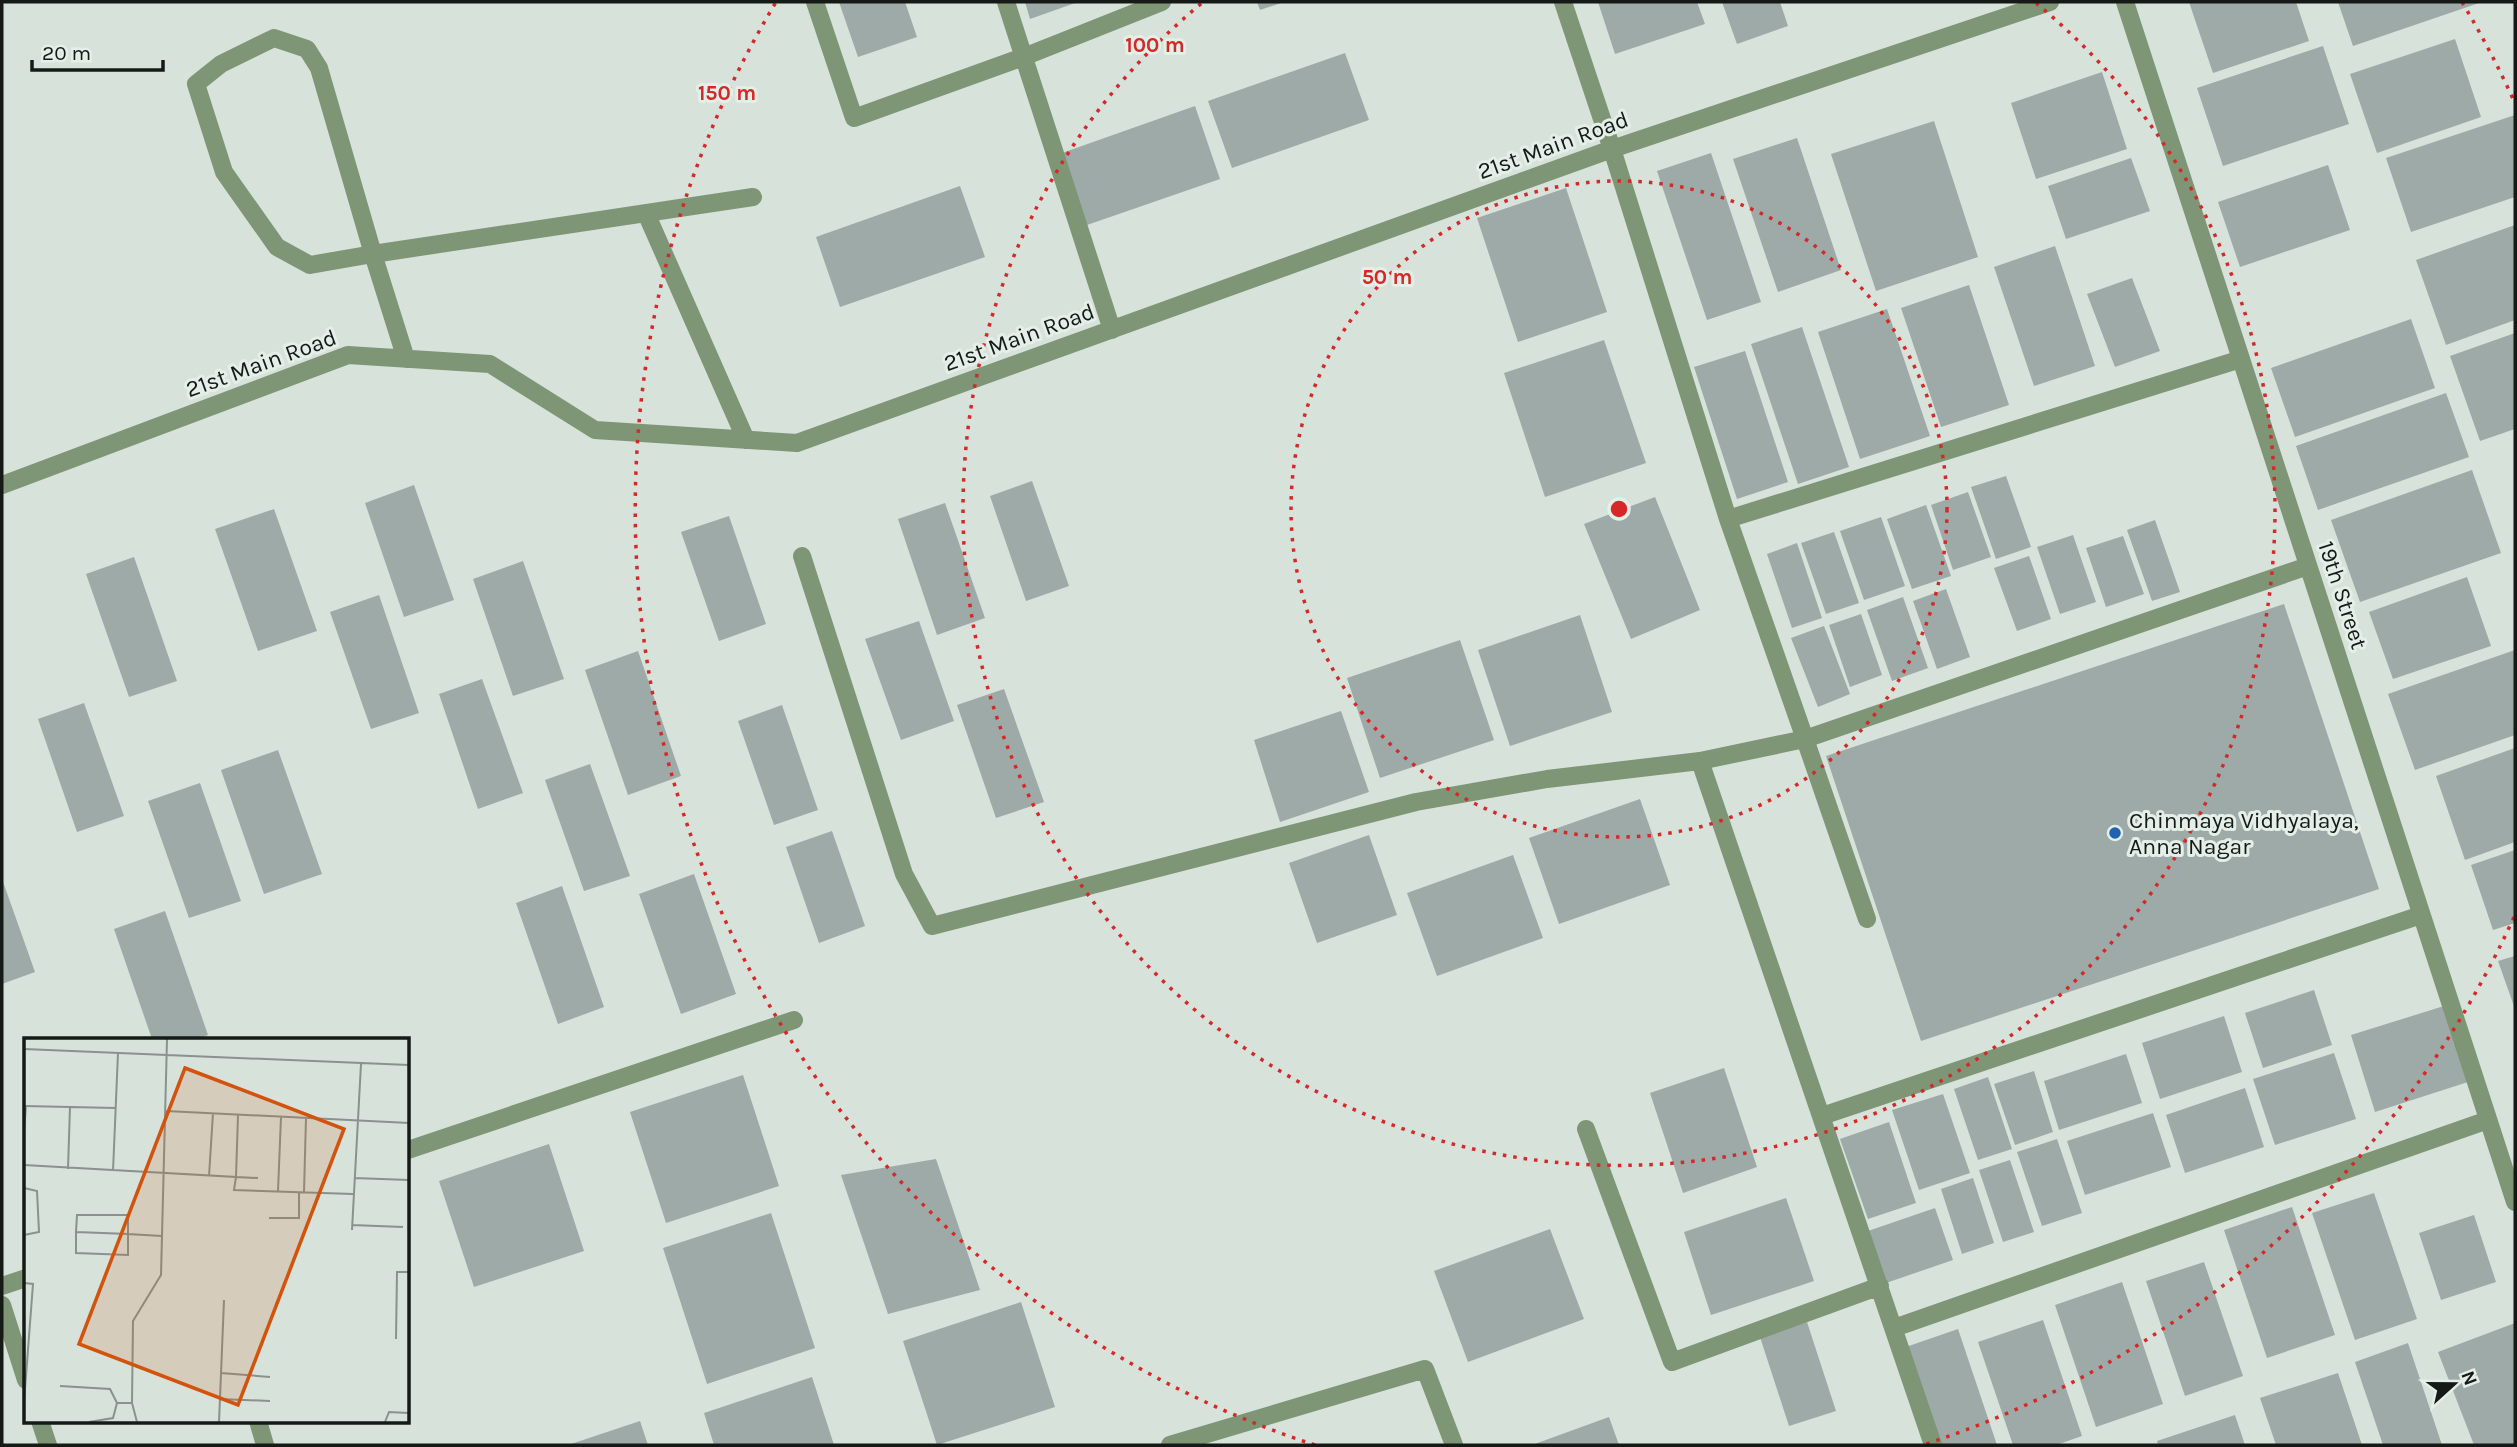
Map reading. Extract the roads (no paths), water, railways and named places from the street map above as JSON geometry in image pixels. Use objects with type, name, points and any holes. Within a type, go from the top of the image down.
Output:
[{"type":"street","points":[[816,2],[854,118],[1026,56],[1162,2]]},
{"type":"street","points":[[1006,2],[1026,56],[1112,330]]},
{"type":"street","points":[[1563,2],[1728,519],[1867,919]]},
{"type":"street","name":"21st Main Road","points":[[2,485],[348,355],[490,364],[594,430],[797,443],[1612,149],[2050,2]]},
{"type":"street","name":"19th Street","points":[[2125,2],[2515,1202]]},
{"type":"street","points":[[406,359],[373,254],[320,68],[307,49],[274,38],[221,64],[196,85],[224,172],[277,247],[310,265],[373,254],[753,197]]},
{"type":"street","points":[[646,213],[746,439]]},
{"type":"street","points":[[1728,519],[2241,359]]},
{"type":"street","points":[[802,556],[904,874],[932,926],[1416,802],[1547,779],[1700,761],[1805,739],[2308,566]]},
{"type":"street","points":[[1700,761],[1933,1445]]},
{"type":"street","points":[[1822,1116],[2421,915]]},
{"type":"street","points":[[410,1149],[794,1020]]},
{"type":"street","points":[[1894,1328],[2488,1120]]},
{"type":"street","points":[[1586,1129],[1672,1362],[1880,1286]]},
{"type":"street","points":[[2,1286],[24,1279]]},
{"type":"street","points":[[2,1306],[24,1374]]},
{"type":"street","points":[[1170,1445],[1425,1369],[1454,1445]]},
{"type":"street","points":[[40,1422],[48,1445]]},
{"type":"street","points":[[258,1422],[265,1445]]},
{"type":"place","name":"Chinmaya Vidhyalaya, Anna Nagar","points":[[2115,833]]}]
